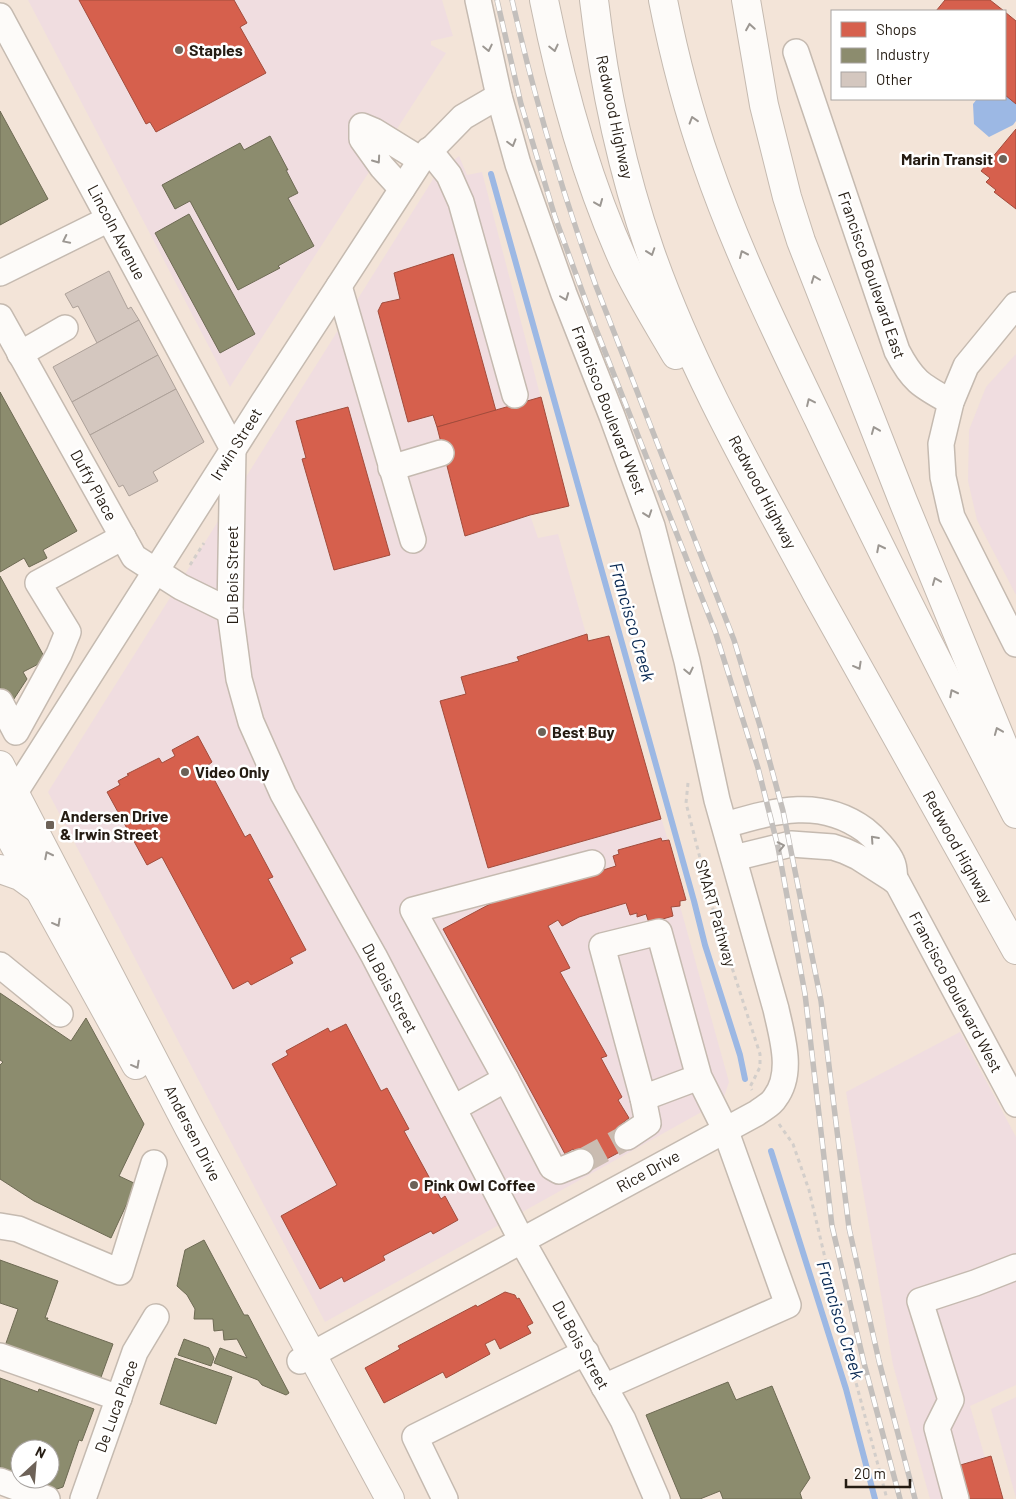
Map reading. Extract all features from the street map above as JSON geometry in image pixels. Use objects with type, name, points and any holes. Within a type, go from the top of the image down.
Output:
[{"type":"main road","points":[[544,0],[560,78],[582,153],[593,188],[625,263],[646,303],[834,624]]},
{"type":"main road","name":"Redwood Highway","points":[[594,0],[604,74],[623,165],[651,253],[689,348],[726,423],[834,624],[1016,950]]},
{"type":"main road","points":[[663,0],[684,92],[708,167],[737,240],[852,491],[1016,814]]},
{"type":"main road","points":[[746,0],[764,106],[787,197],[801,241],[903,501],[1016,776]]},
{"type":"main road","name":"Andersen Drive","points":[[0,765],[306,1358],[373,1499]]},
{"type":"main road","name":"Andersen Drive","points":[[0,818],[39,890],[306,1358],[390,1499]]},
{"type":"main road","points":[[0,869],[20,876],[39,890]]},
{"type":"street","name":"Francisco Boulevard West","points":[[478,0],[499,96],[518,164],[564,294],[619,434],[652,526],[686,660],[717,800],[734,858],[791,844],[833,848],[858,857],[895,882]]},
{"type":"street","name":"Lincoln Avenue","points":[[0,16],[233,449]]},
{"type":"street","name":"Francisco Boulevard East","points":[[796,52],[897,351],[907,370],[923,387],[951,402]]},
{"type":"street","name":"Irwin Street","points":[[0,818],[154,571],[425,155],[463,116],[499,96]]},
{"type":"street","points":[[402,189],[382,167],[362,139],[362,126],[425,155],[448,175],[461,202],[515,395]]},
{"type":"street","points":[[0,273],[110,219]]},
{"type":"street","points":[[338,286],[413,540]]},
{"type":"street","points":[[1016,305],[966,366],[951,402],[941,444],[942,477],[952,517],[1016,644]]},
{"type":"street","name":"Duffy Place","points":[[0,317],[134,557],[181,587],[230,611]]},
{"type":"street","points":[[20,354],[65,328]]},
{"type":"street","name":"Du Bois Street","points":[[233,449],[230,611],[239,679],[249,714],[283,794],[360,932],[454,1108],[522,1241],[623,1420],[650,1497]]},
{"type":"street","points":[[391,468],[441,453]]},
{"type":"street","points":[[0,702],[16,732],[60,654],[68,632],[38,583],[123,537]]},
{"type":"street","name":"Francisco Boulevard West","points":[[725,825],[768,813],[815,810],[844,817],[874,836],[893,863],[895,882],[932,946],[1016,1104]]},
{"type":"street","name":"Rice Drive","points":[[306,1358],[768,1106],[776,1098],[781,1089],[786,1070],[783,1039],[734,858]]},
{"type":"street","points":[[581,1162],[559,1171],[552,1167],[413,910],[592,863]]},
{"type":"street","points":[[604,1387],[788,1305],[725,1129],[699,1077],[659,932],[602,946],[648,1123],[626,1137]]},
{"type":"street","points":[[0,965],[60,1014]]},
{"type":"street","points":[[643,1098],[699,1077]]},
{"type":"street","points":[[454,1108],[506,1079]]},
{"type":"street","points":[[0,1226],[18,1229],[120,1272],[154,1162]]},
{"type":"street","points":[[956,1499],[937,1428],[951,1400],[920,1301],[975,1283],[1016,1266]]},
{"type":"street","name":"De Luca Place","points":[[83,1499],[135,1352],[156,1317]]},
{"type":"street","points":[[446,1499],[415,1437],[586,1352]]},
{"type":"street","points":[[0,1356],[118,1398]]},
{"type":"street","points":[[0,1482],[47,1499]]},
{"type":"path","points":[[186,572],[205,540]]},
{"type":"path","name":"SMART Pathway","points":[[689,777],[686,803],[713,908],[760,1054],[760,1067],[750,1087],[752,1089]]},
{"type":"path","points":[[780,1125],[793,1144],[809,1190],[844,1339],[887,1499]]},
{"type":"shaded area","points":[[28,0],[442,0],[453,36],[431,41],[431,45],[446,53],[230,387]]},
{"type":"shaded area","points":[[459,156],[467,175],[482,172],[569,506],[530,515],[538,538],[558,534],[588,641],[645,764],[686,900],[680,901],[680,906],[729,1082],[723,1100],[325,1322],[48,792],[435,176]]},
{"type":"shaded area","points":[[1016,354],[1016,595],[977,520],[968,481],[969,430],[986,387]]},
{"type":"shaded area","points":[[960,1032],[1016,1137],[1016,1385],[970,1406],[997,1499],[930,1499],[893,1365],[846,1092]]},
{"type":"shaded area","points":[[1016,1397],[1016,1498],[991,1409]]},
{"type":"water","points":[[1016,50],[1016,121],[1013,125],[989,137],[974,124],[973,104],[976,100],[1006,100],[1006,63]]},
{"type":"building: Shops","name":"Staples","points":[[79,0],[234,0],[247,23],[240,27],[266,73],[156,132],[150,122],[146,124]]},
{"type":"building: Shops","points":[[945,0],[990,0],[1003,10],[937,10]]},
{"type":"building: Shops","points":[[1006,13],[1016,21],[1016,104],[1006,96]]},
{"type":"building: Shops","name":"Marin Transit","points":[[1016,129],[1016,209],[994,192],[996,190],[986,182],[990,178],[981,171]]},
{"type":"building: Shops","points":[[453,254],[496,411],[437,427],[433,415],[408,422],[378,311],[382,303],[400,299],[394,273]]},
{"type":"building: Shops","points":[[541,397],[569,506],[530,515],[465,536],[437,427]]},
{"type":"building: Shops","points":[[348,407],[390,555],[334,570],[302,459],[306,458],[296,421]]},
{"type":"building: Shops","name":"Best Buy","points":[[587,634],[588,641],[609,636],[661,819],[488,868],[440,701],[466,694],[461,677],[519,661],[517,657]]},
{"type":"building: Shops","points":[[198,736],[212,762],[207,766],[245,837],[250,834],[273,877],[268,879],[306,950],[290,958],[293,963],[251,985],[248,981],[233,989],[162,857],[147,865],[107,792],[120,785],[118,781],[129,775],[127,774],[159,758],[162,763],[175,756],[172,750]]},
{"type":"building: Shops","points":[[661,838],[662,841],[669,840],[686,900],[680,901],[680,906],[671,907],[673,916],[649,923],[646,914],[637,917],[637,913],[630,915],[626,903],[579,917],[562,926],[558,920],[548,926],[570,968],[560,972],[607,1056],[601,1058],[622,1097],[618,1100],[629,1118],[620,1125],[631,1146],[586,1170],[573,1149],[565,1154],[443,929],[507,895],[562,883],[616,866],[613,856],[619,854],[618,850]]},
{"type":"building: Shops","points":[[346,1024],[381,1091],[387,1088],[409,1129],[404,1131],[441,1199],[445,1196],[458,1220],[433,1234],[431,1231],[383,1256],[385,1260],[344,1282],[342,1277],[320,1289],[281,1216],[337,1185],[272,1064],[288,1055],[286,1051],[328,1028],[330,1032]]},
{"type":"building: Shops","points":[[505,1292],[515,1295],[517,1299],[519,1298],[533,1323],[527,1326],[531,1333],[500,1349],[495,1339],[485,1344],[490,1354],[446,1378],[443,1372],[384,1403],[365,1368],[400,1349],[398,1346]]},
{"type":"building: Shops","points":[[991,1456],[1003,1499],[967,1499],[957,1466]]},
{"type":"building: Industry","points":[[0,111],[48,199],[0,225]]},
{"type":"building: Industry","points":[[270,136],[298,193],[288,198],[314,246],[278,266],[280,268],[238,290],[190,201],[175,209],[162,185],[240,143],[244,150]]},
{"type":"building: Industry","points":[[189,214],[255,334],[220,353],[155,233]]},
{"type":"building: Industry","points":[[0,392],[77,531],[43,550],[47,558],[29,567],[24,558],[0,572]]},
{"type":"building: Industry","points":[[0,576],[46,660],[23,672],[27,679],[8,708],[0,693]]},
{"type":"building: Industry","points":[[0,993],[71,1041],[86,1018],[144,1124],[119,1176],[136,1184],[111,1238],[34,1201],[0,1179],[0,1065],[3,1062],[0,1060]]},
{"type":"building: Industry","points":[[204,1240],[244,1315],[248,1315],[289,1393],[286,1395],[262,1385],[258,1380],[214,1363],[220,1348],[247,1358],[237,1339],[224,1340],[223,1330],[214,1331],[213,1319],[194,1319],[195,1309],[187,1295],[177,1286],[185,1250]]},
{"type":"building: Industry","points":[[0,1260],[58,1281],[45,1318],[48,1318],[47,1320],[113,1344],[100,1380],[5,1346],[18,1309],[0,1303]]},
{"type":"building: Industry","points":[[184,1339],[209,1348],[214,1358],[211,1366],[178,1355]]},
{"type":"building: Industry","points":[[175,1358],[232,1377],[216,1424],[160,1404]]},
{"type":"building: Industry","points":[[0,1378],[38,1392],[39,1389],[94,1409],[82,1441],[79,1440],[63,1487],[60,1488],[60,1439],[10,1439],[10,1474],[0,1471]]},
{"type":"building: Industry","points":[[728,1382],[736,1400],[772,1386],[810,1478],[800,1493],[802,1499],[723,1499],[720,1491],[700,1499],[681,1499],[646,1415]]},
{"type":"building: Other","points":[[109,271],[128,309],[131,307],[139,320],[97,343],[78,306],[73,308],[65,294]]},
{"type":"building: Other","points":[[139,320],[158,355],[72,402],[53,367]]},
{"type":"building: Other","points":[[158,355],[176,389],[90,435],[72,402]]},
{"type":"building: Other","points":[[176,389],[204,442],[153,472],[158,481],[129,496],[123,485],[119,487],[90,435]]},
{"type":"waterway","name":"Francisco Creek","points":[[491,174],[705,945],[740,1055],[745,1079]]},
{"type":"waterway","name":"Francisco Creek","points":[[771,1151],[846,1389],[875,1499]]},
{"type":"tunnel","points":[[581,1162],[627,1137]]},
{"type":"railway","points":[[497,0],[521,104],[555,217],[596,329],[715,631],[758,768],[778,847],[805,994],[832,1226],[864,1363],[900,1499]]},
{"type":"railway","points":[[512,0],[539,108],[572,215],[596,286],[734,640],[783,811],[821,1001],[849,1228],[879,1361],[915,1499]]},
{"type":"place","name":"Staples","points":[[179,50]]},
{"type":"place","name":"Marin Transit","points":[[1003,159]]},
{"type":"place","name":"Best Buy","points":[[542,732]]},
{"type":"place","name":"Video Only","points":[[185,772]]},
{"type":"place","name":"Andersen Drive & Irwin Street","points":[[50,825]]},
{"type":"place","name":"Pink Owl Coffee","points":[[414,1185]]}]
